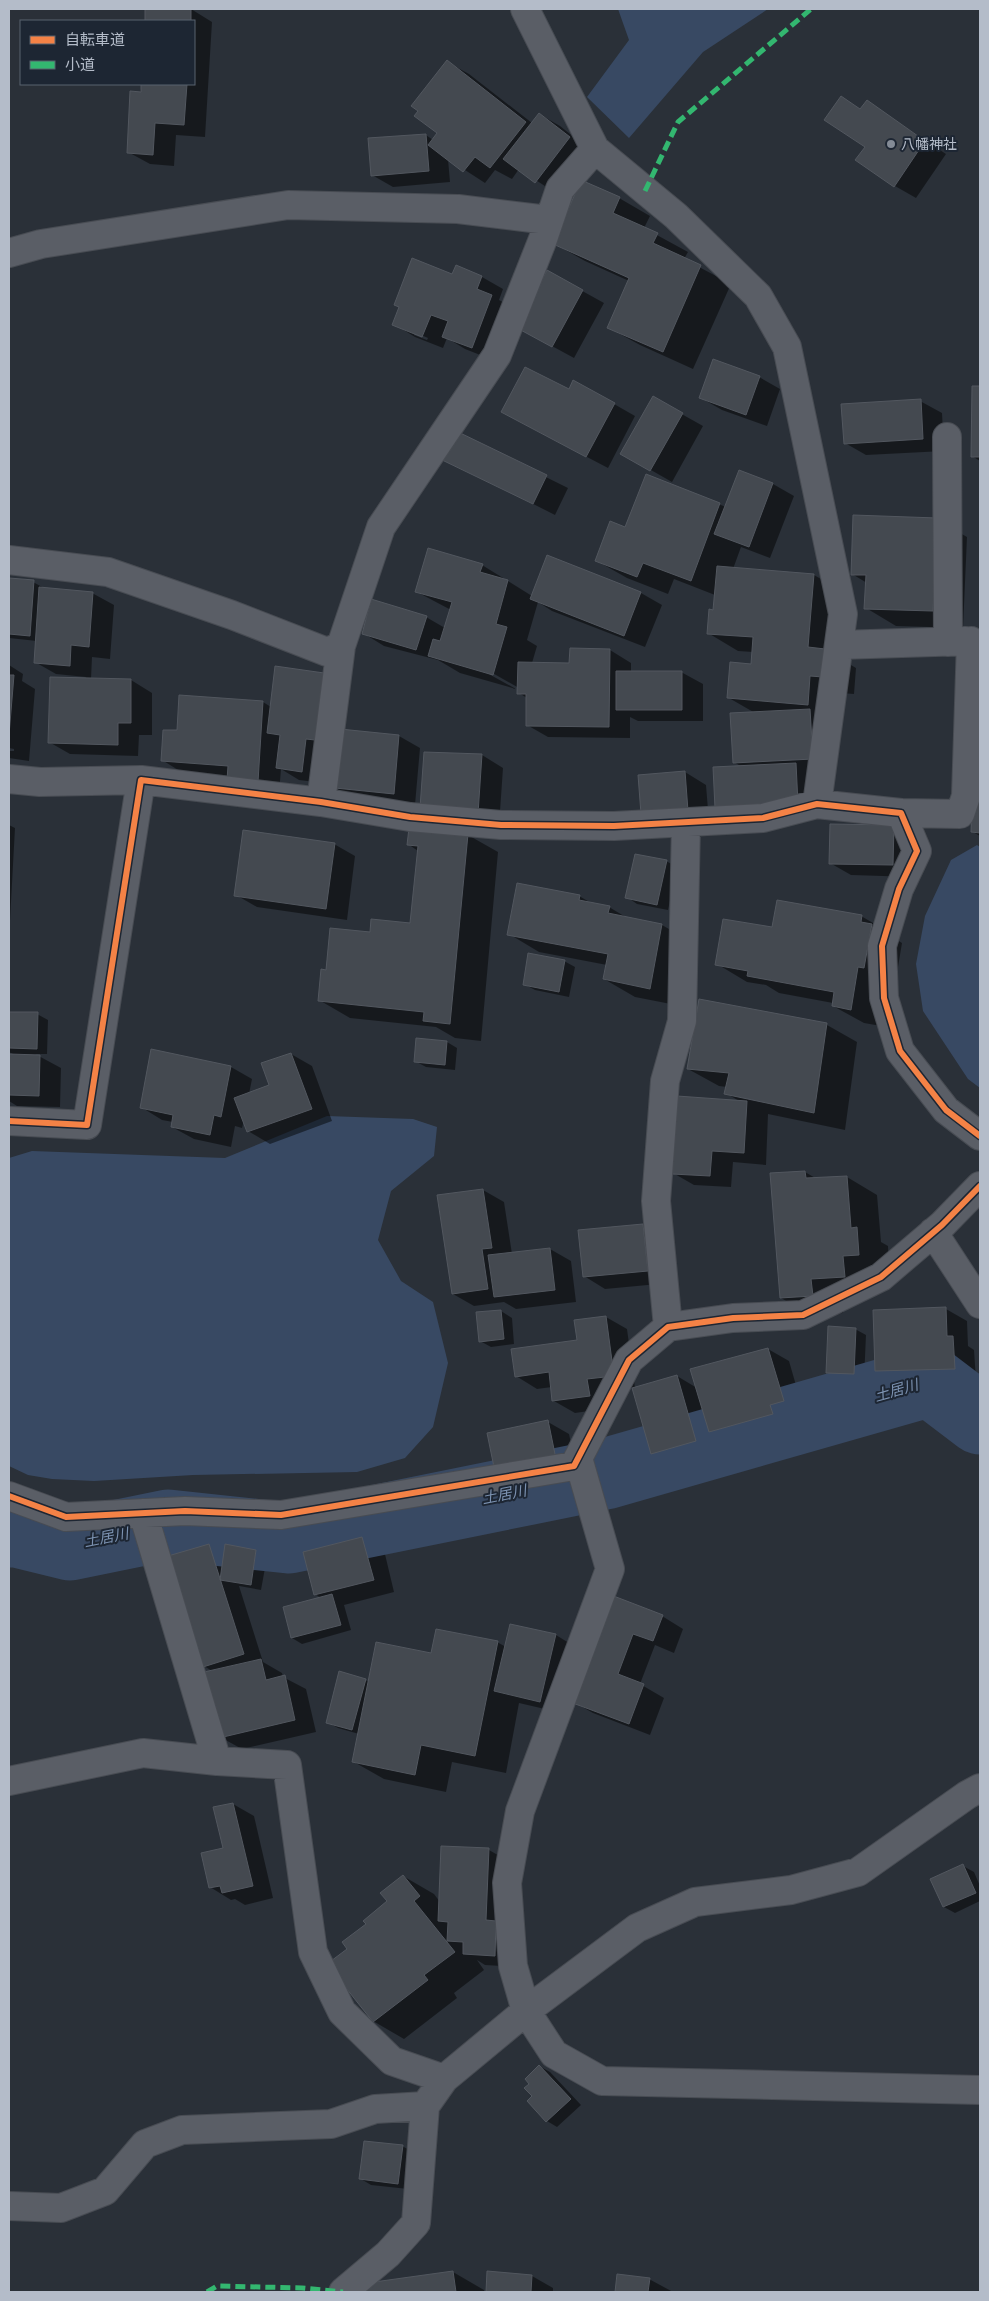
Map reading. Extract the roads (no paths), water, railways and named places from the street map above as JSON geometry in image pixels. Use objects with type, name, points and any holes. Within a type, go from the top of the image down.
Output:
[{"type":"street","points":[[524,9],[595,149],[676,216],[758,296],[787,347],[843,614],[817,804]]},
{"type":"street","points":[[321,802],[341,646],[381,527],[497,355],[543,239],[548,220],[560,190],[595,149]]},
{"type":"street","points":[[9,253],[41,244],[288,205],[458,209],[548,220]]},
{"type":"street","points":[[9,779],[40,782],[141,780],[321,802],[410,816],[502,826],[686,823],[763,818],[817,804],[901,813],[960,814],[966,796],[967,641],[947,437]]},
{"type":"street","points":[[9,560],[108,572],[232,615],[327,652],[341,646]]},
{"type":"street","points":[[839,645],[967,641]]},
{"type":"street","points":[[9,1121],[88,1125],[141,780]]},
{"type":"street","points":[[901,813],[917,851],[899,889],[882,946],[884,998],[900,1051],[946,1110],[980,1136]]},
{"type":"street","points":[[668,1327],[656,1201],[665,1081],[682,1021],[686,823]]},
{"type":"street","points":[[9,1496],[66,1517],[184,1511],[281,1515],[574,1466],[579,1460],[630,1360],[668,1327],[733,1318],[803,1315],[882,1277],[933,1232],[980,1186]]},
{"type":"street","points":[[933,1232],[980,1304]]},
{"type":"street","points":[[579,1460],[610,1569],[520,1811],[507,1883],[513,1966],[526,2011],[554,2054],[602,2081],[980,2090]]},
{"type":"street","points":[[143,1514],[217,1761]]},
{"type":"street","points":[[9,1781],[143,1753],[217,1761],[288,1765],[313,1952],[342,2012],[392,2061],[444,2079]]},
{"type":"street","points":[[343,2292],[388,2254],[416,2223],[425,2106],[444,2079],[526,2011],[637,1928],[695,1902],[791,1890],[858,1872],[967,1795],[980,1788]]},
{"type":"street","points":[[9,2206],[61,2208],[105,2191],[145,2144],[182,2130],[331,2124],[375,2109],[425,2106]]},
{"type":"water","points":[[618,9],[768,9],[703,52],[629,138],[587,97],[629,40]]},
{"type":"water","points":[[977,845],[980,847],[980,1088],[968,1079],[923,1011],[916,964],[925,916],[951,860]]},
{"type":"water","points":[[327,1116],[413,1119],[437,1127],[434,1156],[391,1191],[378,1240],[401,1281],[433,1302],[448,1363],[433,1427],[405,1458],[357,1472],[193,1475],[94,1481],[52,1479],[28,1475],[9,1466],[9,1158],[32,1151],[225,1158]]},
{"type":"waterway","name":"土居川","points":[[9,1532],[17,1532],[70,1545],[168,1525],[289,1538],[605,1474],[930,1381],[980,1419]]},
{"type":"place","name":"八幡神社","points":[[891,144]]}]
